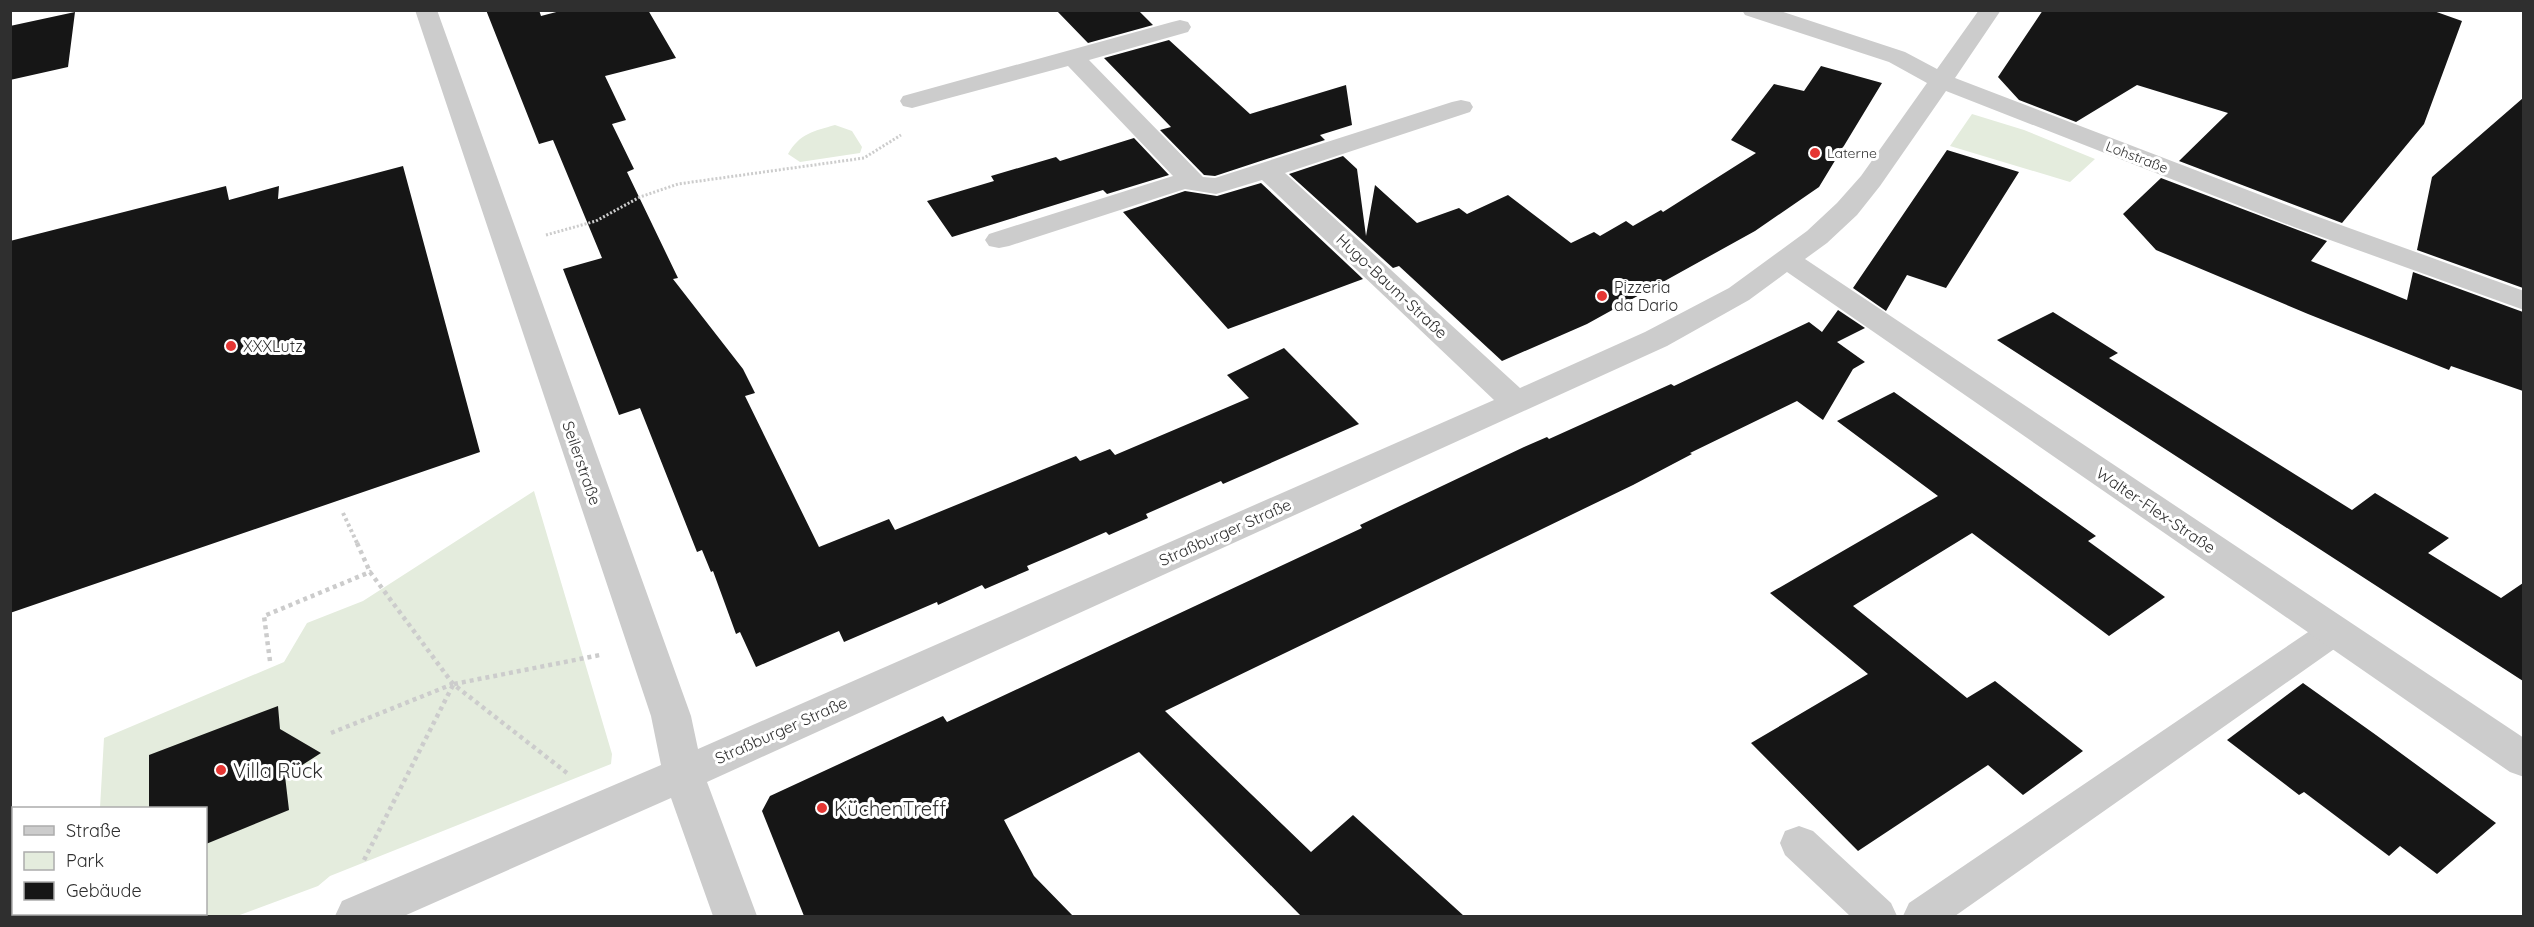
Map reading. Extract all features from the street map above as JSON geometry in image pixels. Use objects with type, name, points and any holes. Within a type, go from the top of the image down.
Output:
[{"type":"street","name":"Seilerstraße","points":[[426,10],[671,716],[683,773],[735,916]]},
{"type":"street","name":"Lohstraße","points":[[1753,10],[1897,57],[1940,80],[2378,251],[2523,301]]},
{"type":"street","name":"Straßburger Straße","points":[[357,916],[785,729],[1656,339],[1739,294],[1788,260],[1847,209],[1871,180],[1940,80],[1973,38],[1990,10]]},
{"type":"street","points":[[912,101],[1180,27]]},
{"type":"street","points":[[1072,57],[1188,180],[1195,184],[1216,186],[1461,107]]},
{"type":"street","name":"Hugo-Baum-Straße","points":[[1267,170],[1516,402]]},
{"type":"street","points":[[999,240],[1188,180]]},
{"type":"street","name":"Walter-Flex-Straße","points":[[1788,260],[2523,760]]},
{"type":"lane","points":[[1923,916],[2335,631]]},
{"type":"lane","points":[[1799,843],[1877,916]]},
{"type":"path","points":[[506,245],[596,221],[640,197],[678,184],[864,158],[910,131]]},
{"type":"path","points":[[343,513],[370,572],[453,684],[608,805]]},
{"type":"path","points":[[270,661],[264,616],[370,572]]},
{"type":"path","points":[[331,733],[453,684],[646,646]]},
{"type":"path","points":[[362,864],[453,684]]},
{"type":"green space","points":[[1972,114],[2024,130],[2095,159],[2070,182],[1950,146]]},
{"type":"green space","points":[[835,125],[852,131],[862,147],[860,153],[800,162],[788,154],[802,138]]},
{"type":"green space","points":[[534,491],[612,754],[611,764],[330,876],[318,886],[237,916],[92,916],[207,915],[207,807],[100,807],[104,738],[284,662],[307,623],[363,601]]},
{"type":"building","points":[[486,10],[539,10],[541,16],[564,10],[648,10],[676,58],[605,76],[626,120],[612,124],[634,169],[627,172],[678,278],[673,279],[743,369],[755,393],[745,396],[819,547],[889,519],[895,530],[1076,456],[1080,461],[1110,449],[1115,455],[1249,398],[1227,375],[1284,348],[1359,424],[1223,484],[1221,481],[1146,514],[1148,518],[1109,535],[1106,532],[1027,566],[1029,570],[985,589],[982,585],[844,642],[839,631],[756,667],[740,632],[736,634],[713,571],[711,572],[702,550],[697,552],[640,408],[619,415],[563,269],[602,258],[553,140],[539,144]]},
{"type":"building","points":[[1056,10],[1138,10],[1153,25],[1088,43]]},
{"type":"building","points":[[2043,10],[2431,10],[2462,21],[2424,124],[2342,223],[2179,161],[2228,113],[2137,85],[2076,122],[2019,100],[1998,77]]},
{"type":"building","points":[[75,12],[68,67],[10,80],[10,26]]},
{"type":"building","points":[[1169,40],[1250,114],[1346,85],[1352,125],[1320,135],[1325,140],[1215,176],[1204,175],[1160,130],[1171,127],[1104,58]]},
{"type":"building","points":[[1821,66],[1882,83],[1819,187],[1755,231],[1587,324],[1502,361],[1399,266],[1393,268],[1289,174],[1343,156],[1357,169],[1366,236],[1375,185],[1417,223],[1459,208],[1467,214],[1508,195],[1571,243],[1594,232],[1600,236],[1626,221],[1633,226],[1661,210],[1663,212],[1756,153],[1731,140],[1774,84],[1804,91]]},
{"type":"building","points":[[2523,98],[2523,288],[2417,250],[2432,177]]},
{"type":"building","points":[[1134,138],[1169,175],[1107,194],[1103,190],[952,237],[927,201],[994,181],[991,176],[1056,157],[1060,161]]},
{"type":"building","points":[[1947,150],[2019,172],[1946,288],[1907,275],[1886,311],[1853,288]]},
{"type":"building","name":"XXXLutz","points":[[403,166],[480,452],[10,613],[10,241],[226,186],[229,200],[279,186],[278,199]]},
{"type":"building","points":[[2161,178],[2327,241],[2311,261],[2407,300],[2413,272],[2523,312],[2523,391],[2451,366],[2449,370],[2156,250],[2123,214]]},
{"type":"building","points":[[1261,183],[1363,279],[1228,329],[1123,212],[1185,191],[1217,196]]},
{"type":"building","points":[[1838,310],[1865,328],[1837,342],[1865,362],[1853,369],[1823,420],[1797,401],[1690,453],[1692,454],[1633,485],[1165,711],[1311,852],[1353,815],[1464,916],[1301,916],[1139,752],[1004,820],[1034,876],[1073,916],[804,916],[762,811],[770,796],[943,716],[947,722],[1362,528],[1360,525],[1524,447],[1547,437],[1549,439],[1671,384],[1674,386],[1809,322],[1822,332]]},
{"type":"building","points":[[2053,312],[2118,353],[2109,358],[2352,510],[2375,493],[2449,538],[2428,553],[2501,598],[2523,583],[2523,681],[1997,340]]},
{"type":"building","points":[[1894,392],[2096,536],[2088,541],[2165,597],[2109,636],[1972,533],[1853,606],[1967,698],[1995,681],[2083,751],[2023,795],[1988,765],[1858,851],[1751,743],[1868,674],[1770,593],[1938,496],[1837,421]]},
{"type":"building","points":[[2303,683],[2496,823],[2437,874],[2400,846],[2389,856],[2304,792],[2299,795],[2227,740]]},
{"type":"building","name":"Villa Rück","points":[[278,706],[280,729],[321,753],[285,776],[289,810],[207,844],[207,807],[149,807],[149,755]]},
{"type":"place","name":"Laterne","points":[[1815,153]]},
{"type":"place","name":"Pizzeria da Dario","points":[[1602,296]]},
{"type":"place","name":"XXXLutz","points":[[231,346]]},
{"type":"place","name":"Villa Rück","points":[[221,770]]},
{"type":"place","name":"KüchenTreff","points":[[822,808]]}]
